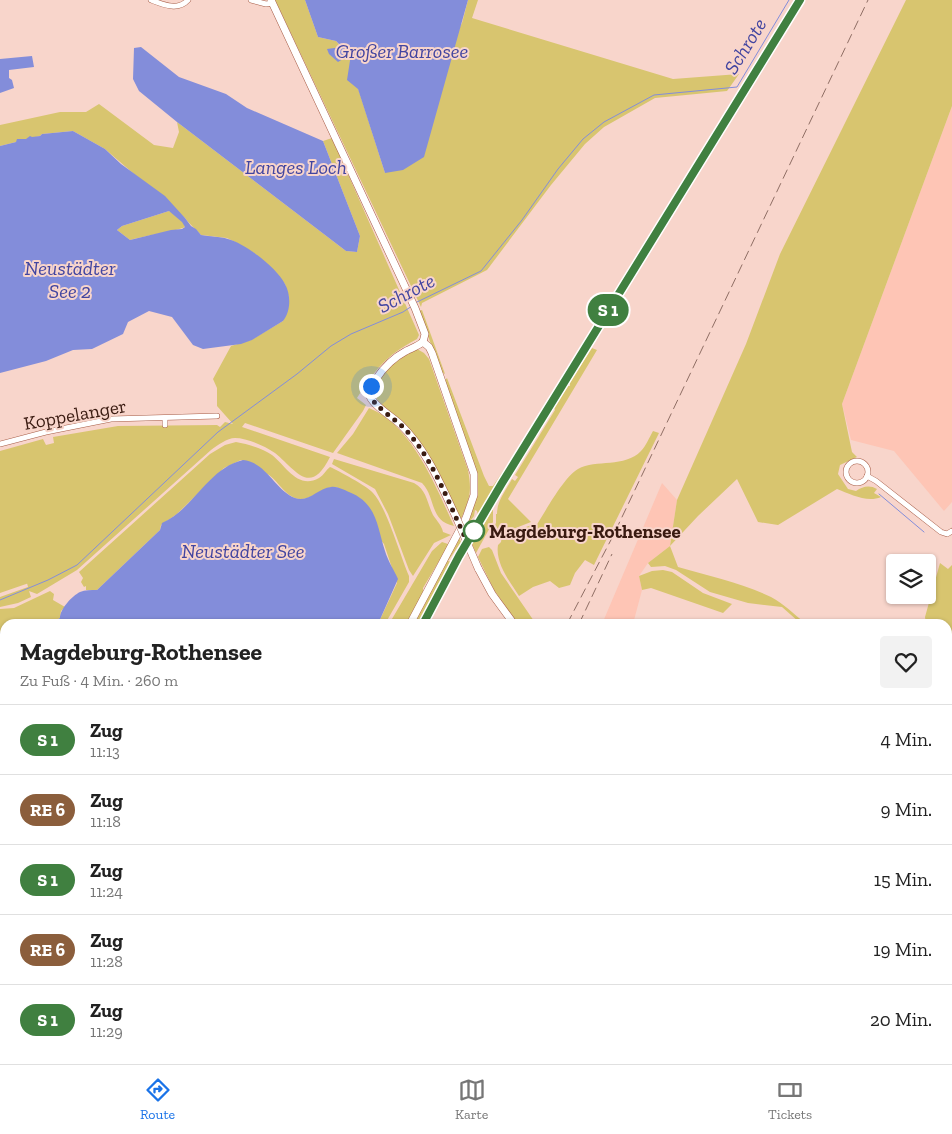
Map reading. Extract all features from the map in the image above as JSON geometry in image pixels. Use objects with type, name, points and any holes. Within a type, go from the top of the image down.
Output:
[{"type":"street","points":[[151,0],[176,7],[183,6],[188,0]]},
{"type":"street","points":[[252,0],[266,4],[272,2],[415,308],[425,334],[423,342],[402,353],[389,363],[371,386],[369,396],[374,403],[401,425],[420,448],[433,468],[478,568],[492,594],[510,619]]},
{"type":"street","points":[[413,619],[469,511],[475,487],[472,466],[432,353],[423,342]]},
{"type":"street","name":"Koppelanger","points":[[0,444],[46,432],[111,419],[217,416]]},
{"type":"street","points":[[165,418],[165,425]]},
{"type":"street","points":[[854,461],[861,462],[867,466],[868,476],[861,482],[852,481],[846,474],[847,467],[854,461]]},
{"type":"street","points":[[868,476],[930,525],[946,534],[952,531]]},
{"type":"shaded area","points":[[275,0],[305,0],[318,37],[336,41],[342,48],[351,53],[358,88],[385,173],[462,23],[468,0],[478,0],[472,18],[673,79],[739,74],[727,91],[655,98],[604,127],[585,144],[551,185],[487,270],[422,303],[421,307]]},
{"type":"shaded area","points":[[906,0],[952,0],[952,106],[842,404],[852,452],[857,457],[840,465],[838,474],[848,489],[856,491],[864,487],[872,487],[877,489],[874,493],[881,497],[876,499],[864,498],[837,489],[778,525],[758,522],[737,479],[670,546],[677,500],[746,344],[780,254]]},
{"type":"shaded area","points":[[99,104],[154,145],[173,148],[179,132],[177,122],[346,251],[357,252],[360,236],[323,141],[332,138],[419,335],[417,339],[389,358],[370,379],[357,398],[366,405],[363,411],[333,453],[245,423],[242,427],[330,457],[316,476],[309,478],[303,476],[275,453],[256,443],[240,438],[229,439],[211,450],[77,570],[37,594],[29,591],[31,597],[18,603],[0,607],[0,597],[28,587],[27,584],[0,593],[0,451],[43,439],[46,445],[54,443],[53,437],[118,426],[217,425],[220,427],[225,422],[233,424],[217,406],[217,388],[213,379],[231,346],[251,340],[283,321],[289,298],[285,284],[254,253],[227,238],[201,235],[185,218],[105,149],[73,131],[42,134],[0,146],[0,125],[60,112],[86,112]]},
{"type":"shaded area","points":[[952,106],[952,502],[944,511],[894,451],[851,440],[842,404]]},
{"type":"shaded area","points":[[169,211],[183,222],[185,227],[130,240],[117,230],[122,226]]},
{"type":"shaded area","points":[[422,310],[445,374],[441,372],[419,311]]},
{"type":"shaded area","points":[[592,348],[597,350],[508,499],[531,522],[503,533],[501,531],[493,532],[498,505],[502,497],[512,479],[515,481],[518,477],[515,475]]},
{"type":"shaded area","points":[[417,349],[429,359],[468,470],[469,495],[461,519],[435,467],[420,443],[401,421],[380,403],[375,395],[376,385],[384,372]]},
{"type":"shaded area","points":[[447,378],[489,486],[493,486],[530,431],[479,519],[475,510],[474,516],[465,528],[464,526],[475,503],[478,488],[477,474],[444,381]]},
{"type":"shaded area","points":[[369,408],[384,416],[398,428],[410,443],[431,476],[454,526],[440,519],[422,483],[337,453],[353,434]]},
{"type":"shaded area","points":[[653,431],[659,433],[594,565],[585,560],[575,573],[570,585],[559,588],[550,581],[533,587],[519,596],[504,572],[499,559],[498,545],[501,542],[502,536],[534,524],[536,526],[561,487],[578,469],[593,464],[627,460],[643,449]]},
{"type":"shaded area","points":[[236,442],[268,453],[293,475],[305,481],[312,481],[321,477],[330,467],[373,493],[388,520],[409,576],[409,582],[388,619],[380,619],[397,583],[384,544],[337,487],[332,487],[305,499],[295,498],[287,493],[269,475],[241,460],[224,468],[177,514],[161,525],[160,530],[97,590],[86,590],[86,586],[84,587],[81,582],[83,578],[79,572],[210,454],[225,445]]},
{"type":"shaded area","points":[[334,459],[414,483],[422,489],[433,515],[443,532],[451,535],[434,543],[413,576],[388,514],[375,489],[332,464]]},
{"type":"shaded area","points":[[662,483],[677,500],[670,546],[648,563],[639,576],[642,590],[634,619],[604,619]]},
{"type":"shaded area","points":[[493,509],[493,522],[476,553],[472,544]]},
{"type":"shaded area","points":[[458,535],[461,542],[448,561],[451,562],[426,608],[428,609],[423,619],[415,619]]},
{"type":"shaded area","points":[[442,542],[448,544],[423,588],[423,592],[410,619],[392,619],[432,551]]},
{"type":"shaded area","points":[[670,546],[678,567],[760,592],[780,603],[800,619],[796,619],[782,607],[748,603],[710,592],[676,570],[665,566],[651,567],[648,563]]},
{"type":"shaded area","points":[[489,547],[492,550],[501,573],[533,619],[514,619],[494,590],[478,557],[482,549]]},
{"type":"shaded area","points":[[940,563],[948,569],[952,565],[952,619],[925,619],[929,604],[936,604],[936,577]]},
{"type":"shaded area","points":[[663,570],[672,572],[703,593],[732,604],[723,613],[651,588],[642,590],[639,576],[652,571]]},
{"type":"shaded area","points":[[50,591],[54,594],[53,600],[65,607],[58,619],[0,619],[0,609],[14,608]]},
{"type":"water","name":"Großer Barrosee","points":[[305,0],[468,0],[424,157],[403,170],[385,173],[358,89],[347,80],[351,54],[338,62],[329,54],[327,49],[342,47],[336,41],[318,37]]},
{"type":"water","name":"Langes Loch","points":[[141,47],[179,77],[226,94],[247,108],[323,141],[360,236],[357,252],[346,251],[139,91],[133,79],[134,48]]},
{"type":"water","points":[[32,56],[34,67],[9,70],[9,78],[12,80],[14,88],[0,93],[0,59]]},
{"type":"water","name":"Neustädter See 2","points":[[73,131],[105,149],[121,164],[165,196],[201,235],[228,239],[260,257],[275,270],[287,288],[289,308],[283,321],[252,340],[241,344],[203,349],[193,345],[172,317],[149,311],[128,322],[123,334],[92,349],[73,350],[46,361],[0,373],[0,146],[16,142],[17,139],[26,139],[30,136],[40,136],[42,134]],"holes":[[[169,211],[185,227],[182,229],[130,240],[117,230],[122,226]]]},
{"type":"water","name":"Neustädter See","points":[[243,460],[251,462],[295,498],[305,499],[326,488],[333,487],[349,492],[365,502],[374,516],[386,555],[398,579],[380,619],[58,619],[70,600],[80,592],[97,590],[160,530],[162,523],[183,509],[210,480],[231,464]]},
{"type":"waterway","name":"Schrote","points":[[415,303],[481,271],[522,220],[558,169],[583,139],[604,122],[654,95],[737,87],[789,0]]},
{"type":"waterway","name":"Schrote","points":[[0,600],[48,580],[77,565],[218,432],[297,374],[331,346],[351,334],[403,312],[412,306]]},
{"type":"waterway","points":[[879,494],[924,532]]},
{"type":"railway","points":[[429,619],[512,472],[804,0]]},
{"type":"railway","points":[[570,619],[613,536],[868,0]]},
{"type":"railway","points":[[581,619],[612,554]]},
{"type":"train","points":[[426,619],[459,556],[502,483],[800,0]]},
{"type":"place","name":"Magdeburg-Rothensee","points":[[474,531]]},
{"type":"route","points":[[371,386],[369,396],[372,401],[401,425],[427,457],[464,535],[474,531]]}]
